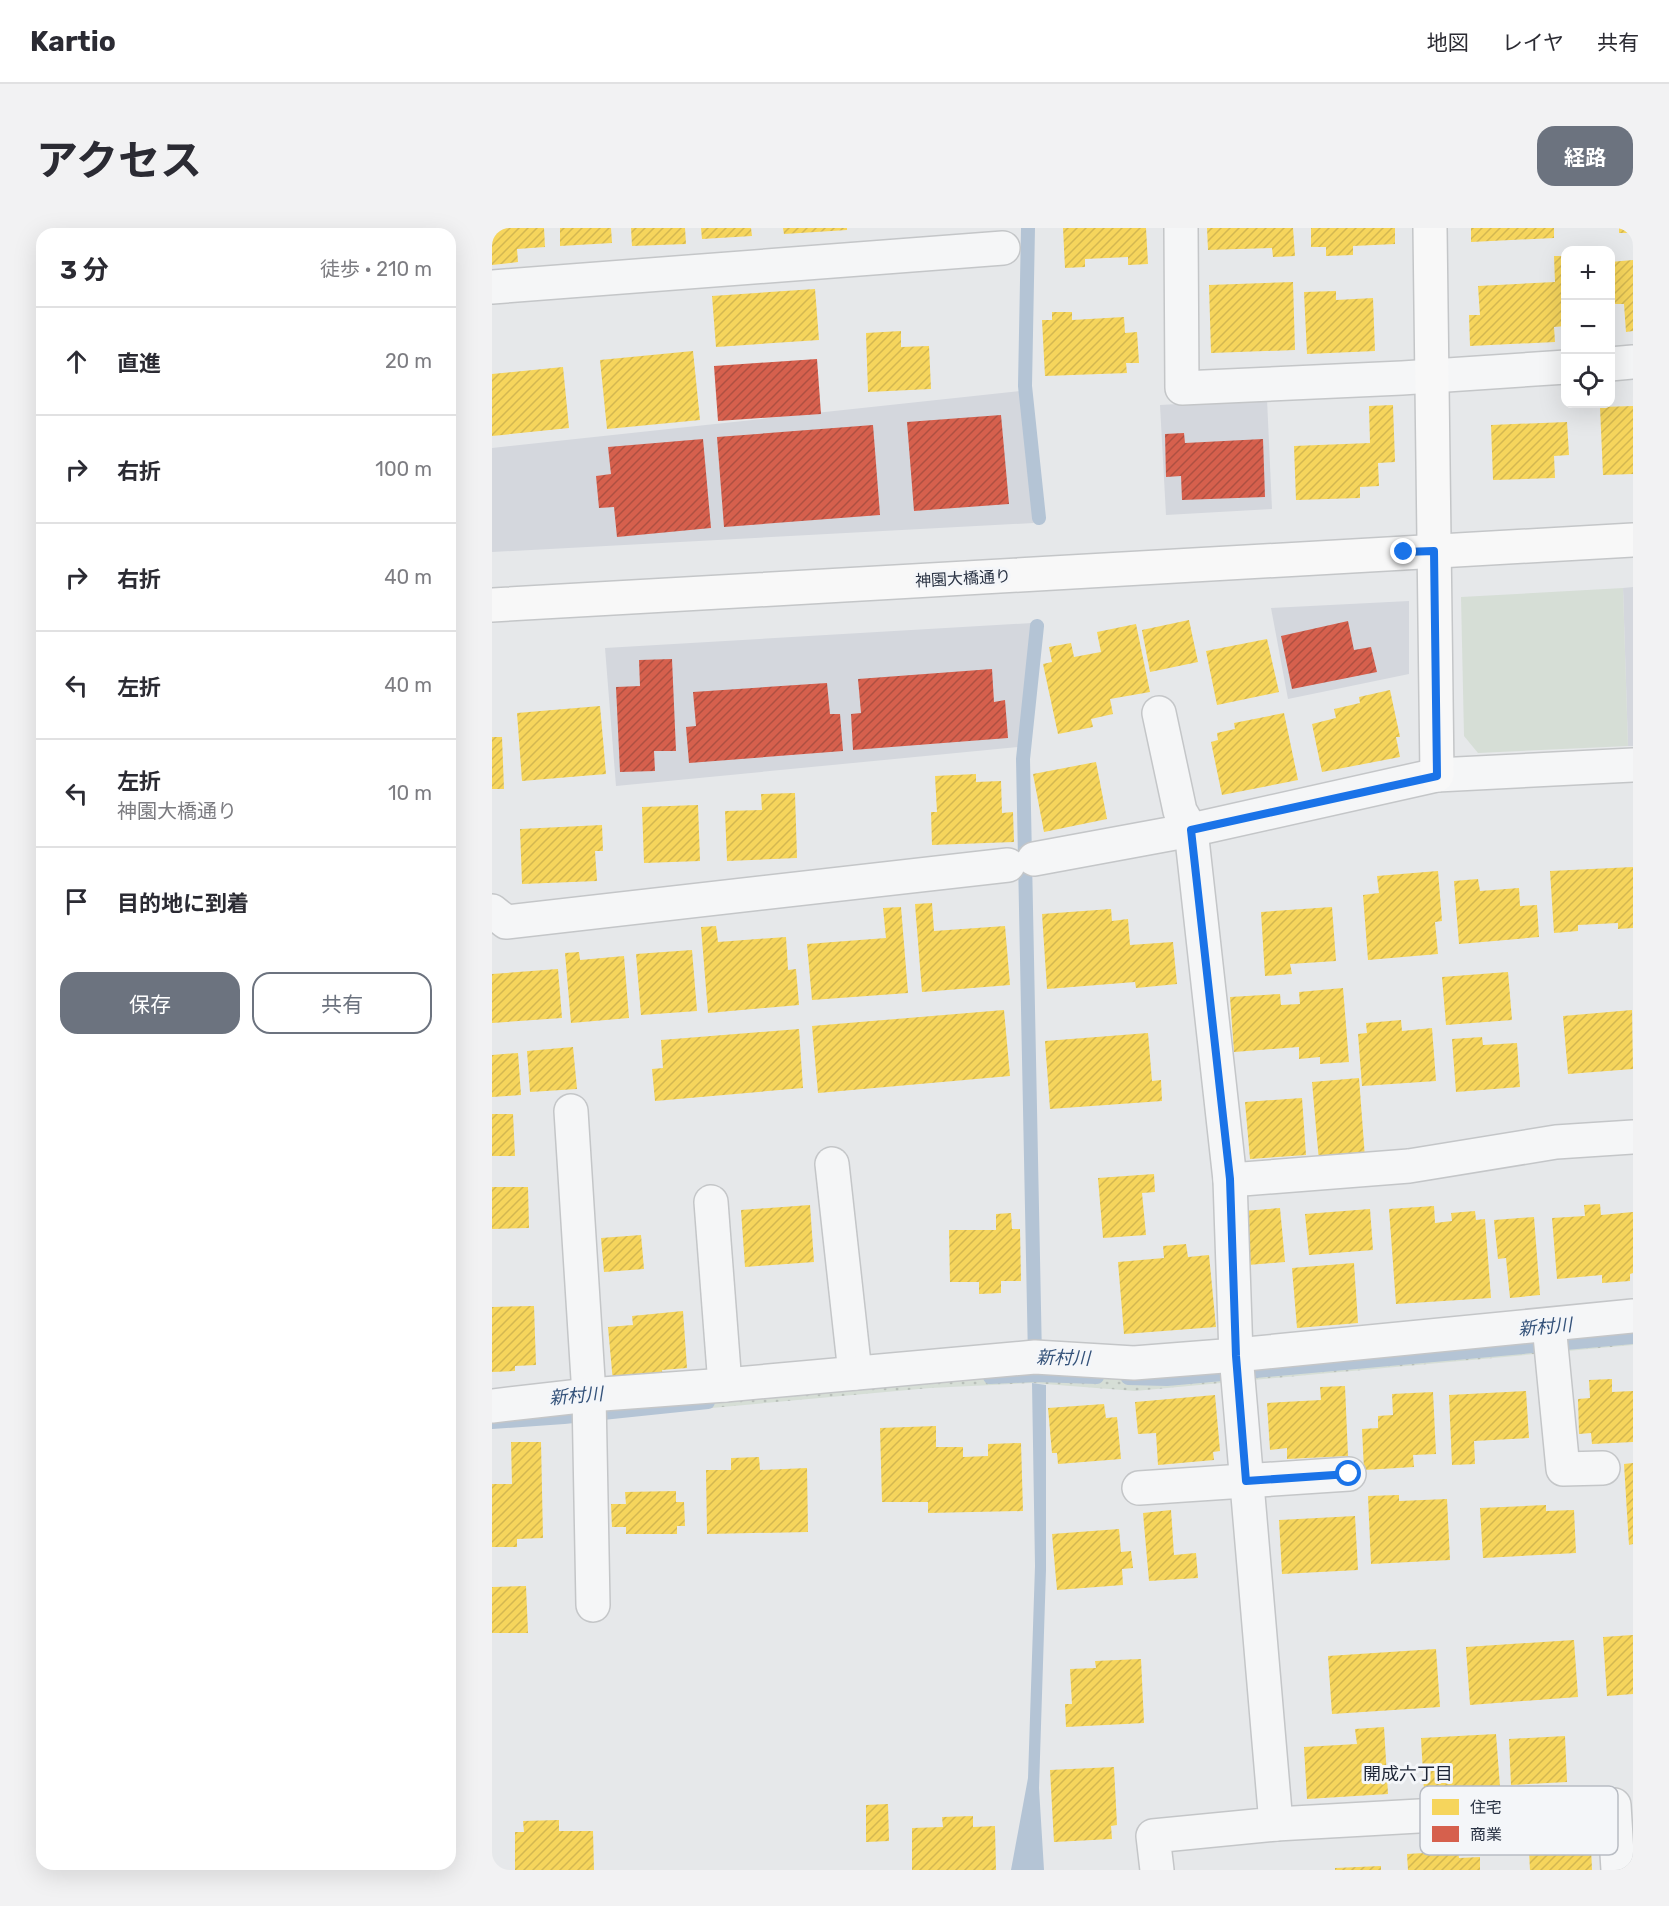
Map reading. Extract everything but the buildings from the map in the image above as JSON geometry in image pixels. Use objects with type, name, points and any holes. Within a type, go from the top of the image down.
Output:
[{"type":"street","points":[[1181,228],[1182,388],[1561,367]]},
{"type":"street","points":[[1430,228],[1430,376],[1437,776]]},
{"type":"street","points":[[492,287],[1003,248]]},
{"type":"street","points":[[1615,364],[1633,362]]},
{"type":"street","name":"神園大橋通り","points":[[492,605],[1633,540]]},
{"type":"street","points":[[1160,713],[1180,811],[1191,830],[1230,1179],[1238,1390],[1276,1824]]},
{"type":"street","points":[[492,911],[506,922],[1021,862],[1191,830],[1437,776],[1633,765]]},
{"type":"street","points":[[572,1111],[589,1409],[593,1605]]},
{"type":"street","points":[[1230,1179],[1409,1166],[1556,1142],[1633,1137]]},
{"type":"street","points":[[832,1164],[855,1373]]},
{"type":"street","points":[[711,1202],[724,1385]]},
{"type":"street","points":[[492,1406],[589,1409],[724,1385],[855,1373],[1035,1357],[1134,1363],[1236,1356],[1633,1316]]},
{"type":"street","points":[[1549,1324],[1563,1469],[1603,1468]]},
{"type":"street","points":[[1139,1488],[1349,1474]]},
{"type":"street","points":[[1157,1870],[1154,1836],[1276,1824],[1420,1816]]},
{"type":"street","points":[[1617,1855],[1618,1870]]},
{"type":"shaded area","points":[[1020,391],[1034,523],[492,552],[492,448]]},
{"type":"shaded area","points":[[1267,399],[1272,509],[1166,515],[1160,405]]},
{"type":"shaded area","points":[[1633,587],[1633,746],[1628,746],[1623,588]]},
{"type":"shaded area","points":[[1623,588],[1628,746],[1478,753],[1464,736],[1461,597]]},
{"type":"shaded area","points":[[1409,601],[1409,674],[1288,699],[1271,608]]},
{"type":"shaded area","points":[[1032,623],[1018,747],[616,786],[605,648]]},
{"type":"shaded area","points":[[1633,1327],[1633,1345],[1135,1391],[1032,1383],[930,1388],[492,1428],[492,1412]]},
{"type":"water","points":[[1032,1383],[1046,1385],[1046,1570],[1039,1788],[1044,1870],[1011,1870],[1028,1778],[1035,1566]]},
{"type":"waterway","points":[[1028,228],[1025,386],[1039,518]]},
{"type":"waterway","points":[[1035,1358],[1023,759],[1037,626]]},
{"type":"waterway","name":"新村川","points":[[1128,1378],[1167,1379],[1633,1337]]},
{"type":"waterway","name":"新村川","points":[[990,1377],[1036,1375],[1097,1377]]},
{"type":"waterway","name":"新村川","points":[[492,1422],[708,1402]]},
{"type":"district","name":"開成六丁目","points":[[1408,1774]]},
{"type":"route","points":[[1349,1474],[1246,1481],[1236,1356],[1230,1179],[1191,830],[1437,776],[1434,551],[1404,552]]}]
